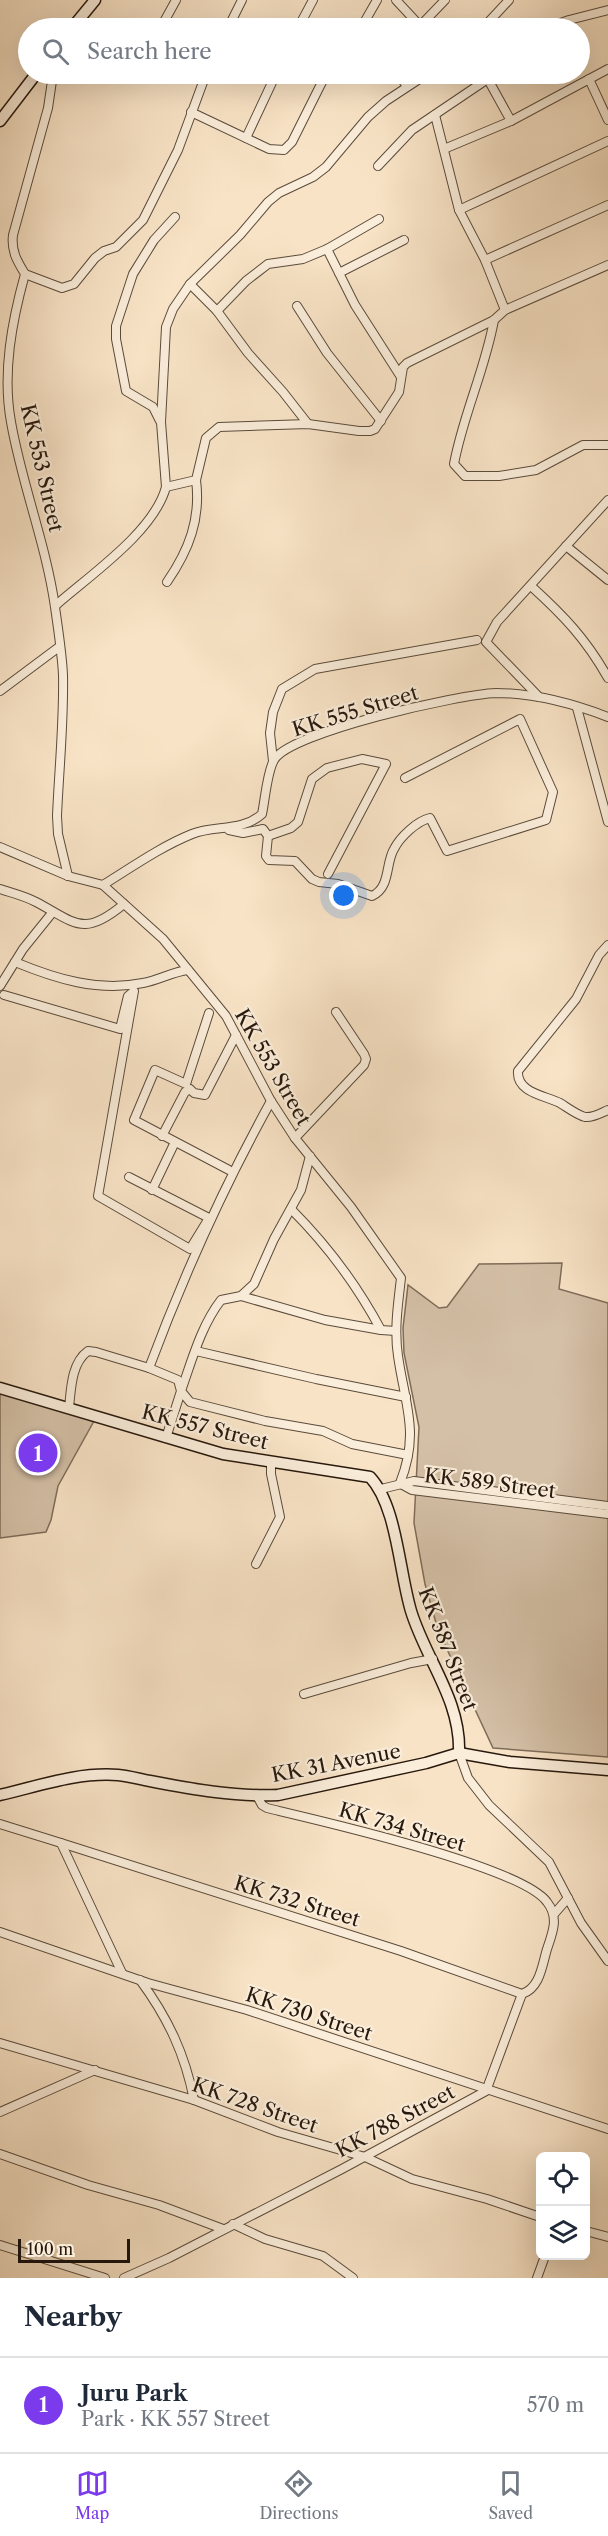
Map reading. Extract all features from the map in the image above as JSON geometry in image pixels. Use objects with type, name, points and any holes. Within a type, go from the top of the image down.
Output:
[{"type":"main road","points":[[80,18],[95,0]]},
{"type":"main road","points":[[0,121],[28,84]]},
{"type":"main road","name":"KK 557 Street","points":[[0,1388],[223,1454],[370,1477],[381,1489]]},
{"type":"main road","name":"KK 587 Street","points":[[381,1489],[389,1509],[412,1613],[456,1717],[460,1737],[459,1753]]},
{"type":"main road","name":"KK 31 Avenue","points":[[0,1795],[59,1780],[91,1775],[119,1776],[219,1793],[278,1795],[426,1763],[459,1753],[510,1762],[608,1770]]},
{"type":"street","points":[[166,18],[176,0]]},
{"type":"street","points":[[233,18],[242,0]]},
{"type":"street","points":[[303,18],[313,0]]},
{"type":"street","points":[[368,18],[377,0]]},
{"type":"street","points":[[396,0],[413,18]]},
{"type":"street","points":[[429,18],[446,0]]},
{"type":"street","points":[[492,18],[509,0]]},
{"type":"street","points":[[577,18],[608,10]]},
{"type":"street","points":[[590,78],[608,69]]},
{"type":"street","points":[[590,81],[608,120]]},
{"type":"street","points":[[52,84],[48,108],[11,246],[25,274],[62,288],[68,288],[74,284],[95,258],[116,247],[143,220],[178,150],[202,84]]},
{"type":"street","points":[[246,138],[271,84]]},
{"type":"street","points":[[190,112],[269,148],[284,150],[292,142],[321,84]]},
{"type":"street","points":[[55,606],[145,526],[163,500],[166,487],[160,422],[166,327],[172,309],[190,284],[240,236],[268,202],[279,193],[313,177],[327,167],[368,117],[410,84]]},
{"type":"street","points":[[378,166],[412,130],[477,84]]},
{"type":"street","points":[[494,84],[512,122]]},
{"type":"street","points":[[444,149],[512,122],[580,84]]},
{"type":"street","points":[[435,114],[459,210],[485,260],[505,310]]},
{"type":"street","points":[[459,210],[608,141]]},
{"type":"street","points":[[485,260],[608,205]]},
{"type":"street","points":[[160,422],[153,407],[126,391],[116,339],[116,326],[133,274],[153,240],[175,217]]},
{"type":"street","points":[[217,311],[246,281],[268,264],[303,259],[327,249],[379,219]]},
{"type":"street","points":[[339,273],[404,240]]},
{"type":"street","points":[[327,249],[355,305],[401,377]]},
{"type":"street","points":[[167,582],[181,561],[197,521],[199,499],[196,480],[206,438],[219,427],[308,424],[342,430],[370,431],[381,421],[399,392],[403,367],[407,363],[494,320],[505,310],[608,265]]},
{"type":"street","name":"KK 553 Street","points":[[25,274],[13,318],[9,348],[11,420],[46,560],[55,606],[63,674],[57,816],[58,834],[68,876]]},
{"type":"street","points":[[190,284],[217,311],[248,353],[308,424]]},
{"type":"street","points":[[297,306],[327,353],[381,421]]},
{"type":"street","points":[[494,320],[488,354],[460,435],[454,464],[465,476],[499,476],[536,471],[583,444],[608,445]]},
{"type":"street","points":[[166,487],[196,480]]},
{"type":"street","points":[[539,697],[486,642],[497,622],[608,500]]},
{"type":"street","points":[[600,508],[608,513]]},
{"type":"street","points":[[566,546],[608,580]]},
{"type":"street","points":[[531,586],[569,621],[596,657],[608,678]]},
{"type":"street","points":[[0,846],[68,876],[103,885],[178,839],[196,832],[224,829],[248,823],[262,814],[273,761],[270,733],[273,712],[282,689],[315,669],[477,640]]},
{"type":"street","points":[[0,691],[59,646]]},
{"type":"street","name":"KK 555 Street","points":[[273,761],[281,752],[319,735],[391,713],[484,694],[539,697],[608,717]]},
{"type":"street","points":[[577,708],[608,822]]},
{"type":"street","points":[[224,829],[243,833],[263,829],[268,836],[266,856],[269,860],[295,861],[312,879],[372,896],[386,880],[393,849],[420,820],[430,818],[447,851],[546,820],[553,792],[520,719],[405,778]]},
{"type":"street","points":[[268,836],[291,828],[298,822],[312,779],[327,768],[362,759],[386,764],[328,874]]},
{"type":"street","name":"KK 553 Street","points":[[103,885],[163,939],[226,1016],[271,1101],[295,1138],[351,1207],[401,1278],[396,1331]]},
{"type":"street","points":[[0,889],[35,902],[52,913],[82,925],[96,922],[124,904]]},
{"type":"street","points":[[0,986],[52,913]]},
{"type":"street","points":[[608,945],[599,956],[576,999],[518,1071],[520,1083],[538,1096],[558,1102],[583,1116],[591,1117],[608,1110]]},
{"type":"street","points":[[15,962],[48,976],[85,984],[114,987],[146,983],[171,972],[188,970]]},
{"type":"street","points":[[4,995],[120,1029],[128,996],[134,991],[98,1196],[189,1250],[209,1218],[129,1177]]},
{"type":"street","points":[[295,1138],[364,1065],[364,1054],[336,1012]]},
{"type":"street","points":[[209,1013],[186,1084],[155,1070],[134,1120],[229,1170]]},
{"type":"street","points":[[162,1136],[185,1092],[190,1089],[194,1093],[205,1095],[236,1035]]},
{"type":"street","points":[[149,1368],[184,1280],[241,1156],[271,1101]]},
{"type":"street","points":[[152,1190],[175,1142]]},
{"type":"street","points":[[241,1296],[254,1284],[301,1190],[310,1156]]},
{"type":"street","points":[[291,1209],[342,1266],[361,1292],[381,1330]]},
{"type":"street","points":[[166,1438],[206,1325],[221,1300],[241,1296],[325,1320],[396,1331],[411,1421],[408,1455],[400,1484],[381,1489]]},
{"type":"street","points":[[69,1408],[71,1385],[77,1363],[88,1351],[149,1368],[178,1380],[181,1391],[190,1402],[265,1421],[323,1431],[352,1444],[408,1455]]},
{"type":"street","points":[[196,1351],[406,1397]]},
{"type":"street","points":[[256,1564],[280,1517],[271,1474],[271,1462]]},
{"type":"street","name":"KK 589 Street","points":[[400,1484],[414,1481],[608,1506]]},
{"type":"street","name":"KK 589 Street","points":[[400,1484],[412,1490],[608,1514]]},
{"type":"street","points":[[304,1695],[411,1663],[433,1659]]},
{"type":"street","points":[[459,1753],[468,1778],[489,1805],[549,1862],[594,1944],[608,1960]]},
{"type":"street","name":"KK 734 Street","points":[[257,1796],[262,1805],[267,1808],[388,1838],[508,1879],[540,1894],[554,1914]]},
{"type":"street","name":"KK 732 Street","points":[[0,1824],[401,1951],[522,1994]]},
{"type":"street","points":[[61,1843],[122,1973]]},
{"type":"street","points":[[554,1914],[568,1898]]},
{"type":"street","name":"KK 788 Street","points":[[124,2278],[169,2258],[365,2157],[486,2091],[522,1994],[532,1989],[539,1976],[553,1930],[554,1914]]},
{"type":"street","name":"KK 730 Street","points":[[0,1932],[139,1979],[247,2010],[486,2091],[608,2129]]},
{"type":"street","points":[[139,1979],[161,2009],[175,2035],[187,2064],[194,2100]]},
{"type":"street","name":"KK 728 Street","points":[[0,2043],[194,2100],[278,2132],[365,2157],[412,2179],[487,2199],[536,2216]]},
{"type":"street","points":[[0,2112],[95,2070]]},
{"type":"street","points":[[0,2154],[88,2185],[159,2205],[223,2229]]},
{"type":"street","points":[[233,2224],[265,2239],[323,2256],[352,2278]]},
{"type":"street","points":[[590,2232],[608,2237]]},
{"type":"street","points":[[0,2245],[105,2278]]},
{"type":"street","points":[[537,2278],[544,2260]]},
{"type":"shaded area","points":[[562,1263],[559,1289],[608,1303],[608,1757],[493,1748],[438,1630],[425,1584],[414,1523],[419,1427],[404,1353],[403,1328],[408,1285],[439,1308],[447,1307],[479,1264]]},
{"type":"shaded area","points":[[0,1390],[94,1421],[58,1486],[51,1520],[46,1532],[0,1538]]},
{"type":"place","name":"Juru Park","points":[[38,1453]]}]
